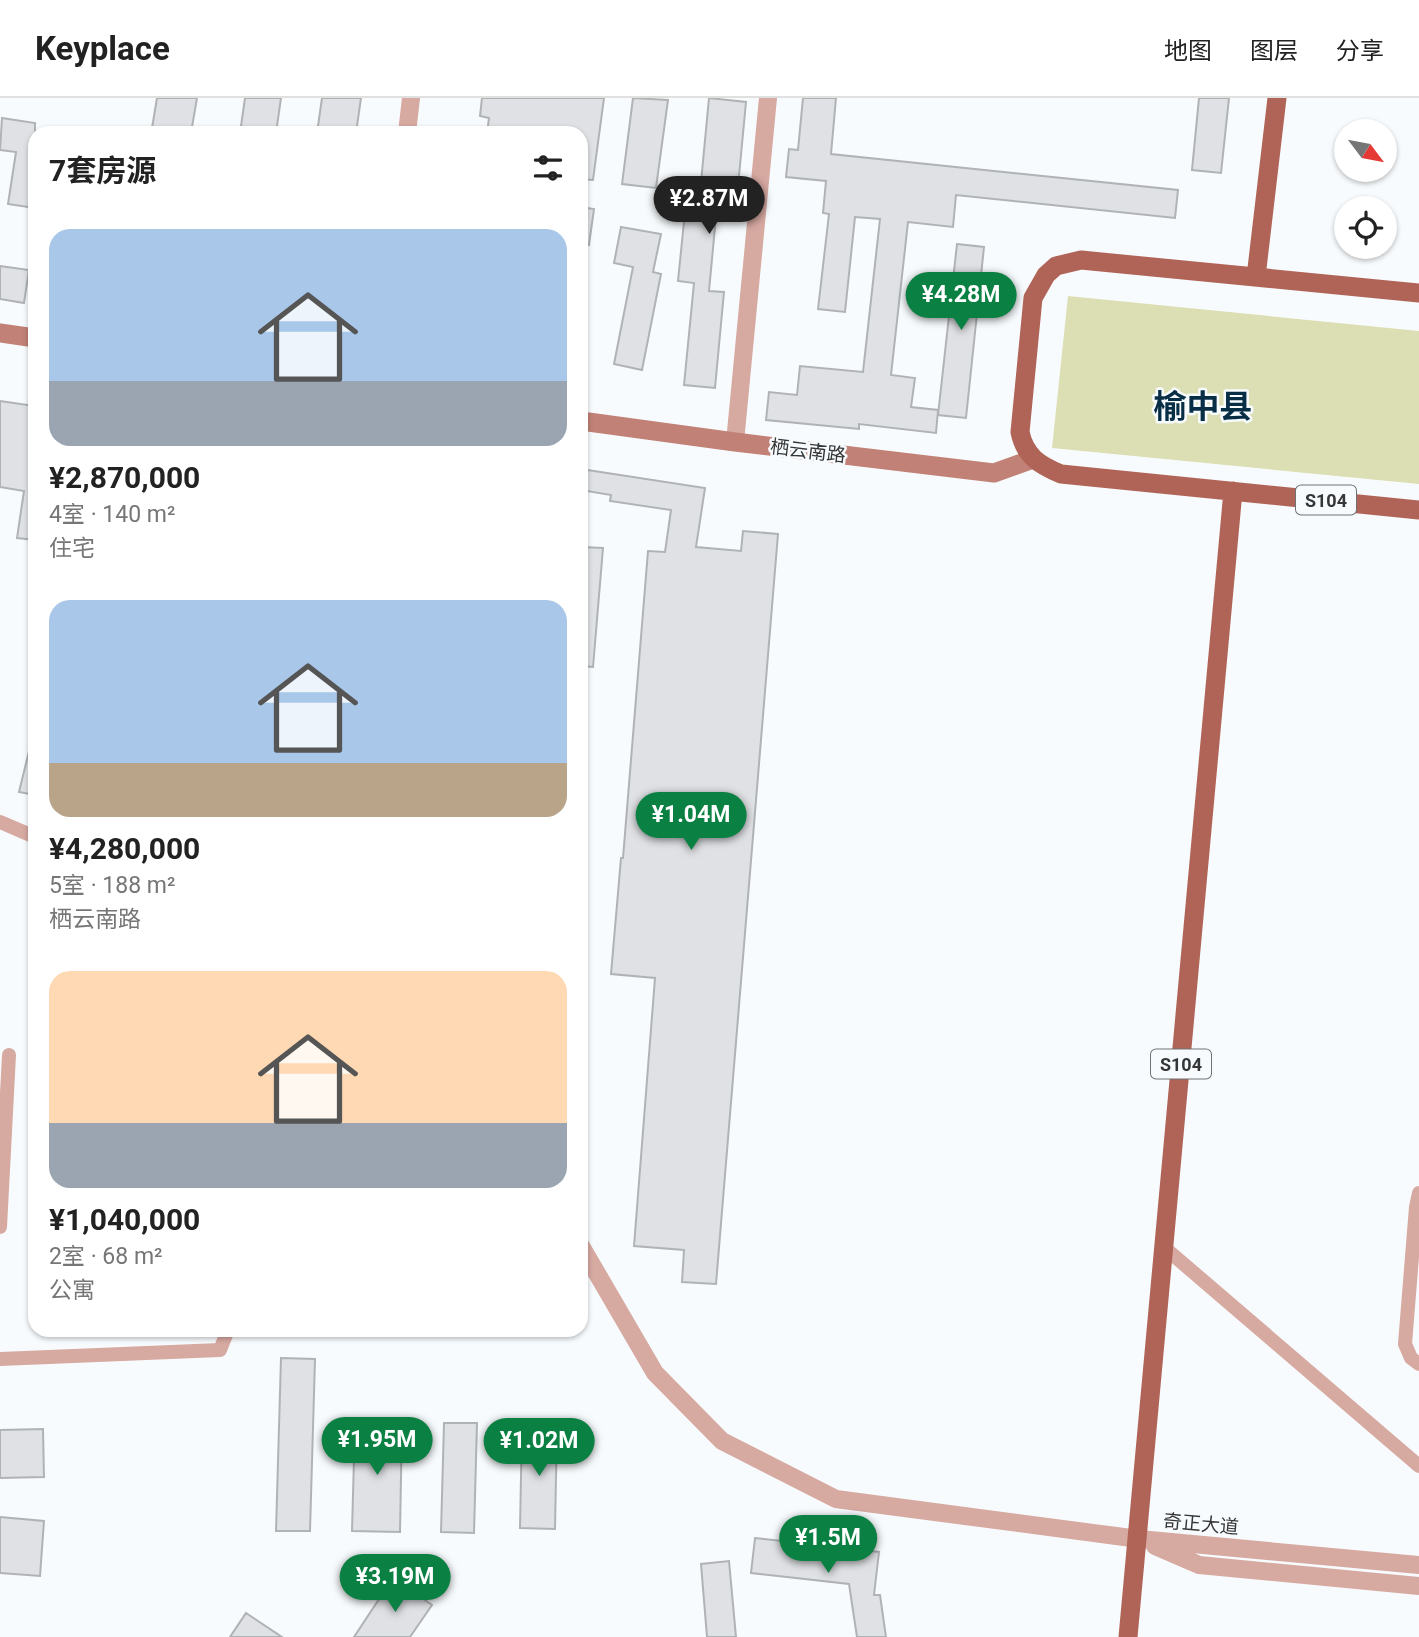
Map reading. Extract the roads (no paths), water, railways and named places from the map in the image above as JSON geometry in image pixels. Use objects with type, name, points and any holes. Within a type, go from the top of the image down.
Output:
[{"type":"main road","points":[[1256,277],[1277,98]]},
{"type":"main road","points":[[1032,459],[1023,447],[1020,432],[1033,298],[1046,275],[1056,267],[1081,260],[1419,293]]},
{"type":"main road","points":[[0,333],[28,337]]},
{"type":"main road","name":"栖云南路","points":[[588,422],[994,473],[1032,459]]},
{"type":"main road","name":"S104","points":[[1032,459],[1061,474],[1419,510]]},
{"type":"main road","name":"S104","points":[[1128,1637],[1233,491]]},
{"type":"street","points":[[408,126],[411,98]]},
{"type":"street","points":[[735,442],[768,98]]},
{"type":"street","points":[[0,822],[28,834]]},
{"type":"street","points":[[0,1227],[9,1055]]},
{"type":"street","points":[[1419,1194],[1405,1344],[1411,1357],[1419,1364]]},
{"type":"street","points":[[1165,1248],[1419,1466]]},
{"type":"street","points":[[588,1258],[655,1373],[723,1441],[836,1499],[1139,1539]]},
{"type":"street","points":[[0,1359],[220,1350],[225,1337]]},
{"type":"street","name":"奇正大道","points":[[1139,1539],[1419,1565]]},
{"type":"street","name":"奇正大道","points":[[1139,1539],[1199,1566],[1419,1586]]},
{"type":"district","name":"榆中县","points":[[1203,406]]}]
